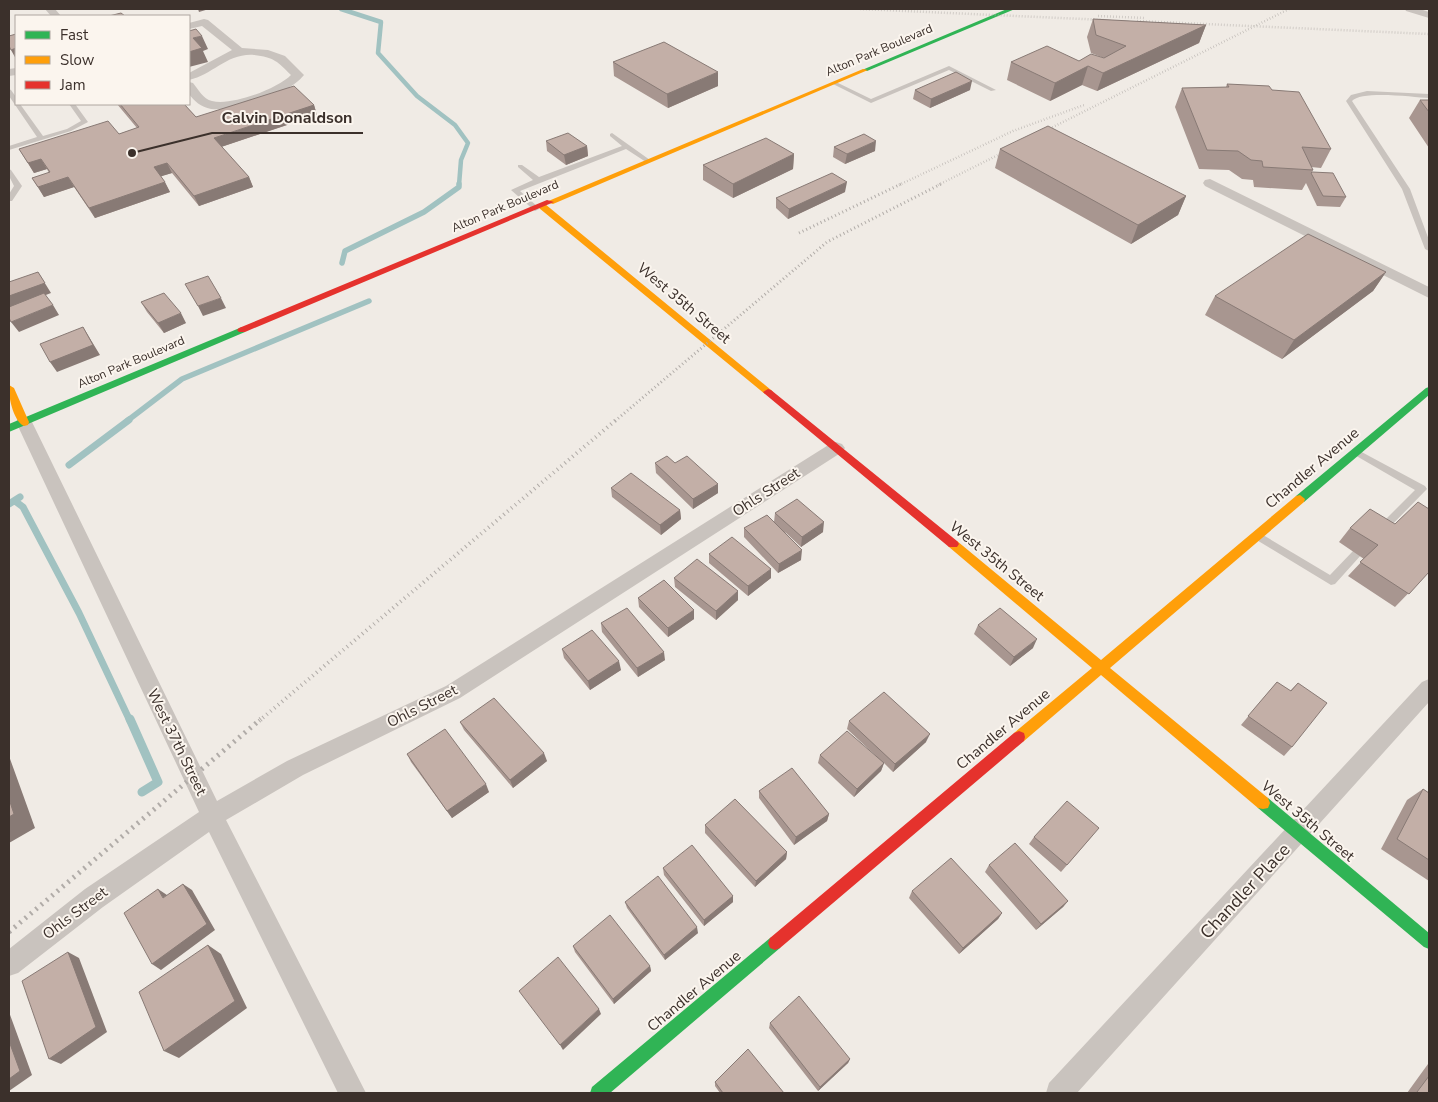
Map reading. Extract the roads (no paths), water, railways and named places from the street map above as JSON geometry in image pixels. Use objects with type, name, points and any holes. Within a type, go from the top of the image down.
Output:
[{"type":"street","name":"Alton Park Boulevard","points":[[16,425],[1012,9]]},
{"type":"street","points":[[1410,9],[1429,15]]},
{"type":"street","points":[[190,26],[204,22],[240,50]]},
{"type":"street","points":[[190,76],[196,71],[240,50],[268,53],[281,58],[298,75],[292,83],[226,105],[209,105],[194,94],[190,87]]},
{"type":"street","points":[[1210,183],[1429,293]]},
{"type":"street","name":"West 35th Street","points":[[539,207],[1102,667],[1429,942]]},
{"type":"street","name":"West 37th Street","points":[[9,388],[16,425],[352,1093]]},
{"type":"street","name":"Chandler Avenue","points":[[598,1093],[1429,390]]},
{"type":"street","name":"Ohls Street","points":[[9,964],[94,898],[213,815],[295,768],[452,692],[836,448]]},
{"type":"street","name":"Chandler Place","points":[[1059,1093],[1429,688]]},
{"type":"lane","points":[[834,84],[872,101],[949,68],[993,90]]},
{"type":"lane","points":[[1429,96],[1367,93],[1353,96],[1349,101],[1406,189],[1429,249]]},
{"type":"lane","points":[[18,105],[41,138]]},
{"type":"lane","points":[[9,148],[69,130],[85,122],[73,105]]},
{"type":"lane","points":[[612,134],[648,161]]},
{"type":"lane","points":[[539,207],[514,190],[626,146]]},
{"type":"lane","points":[[520,166],[538,180]]},
{"type":"lane","points":[[9,171],[18,186],[9,198]]},
{"type":"lane","points":[[1356,452],[1426,486],[1376,534]]},
{"type":"lane","points":[[1257,536],[1331,581],[1357,554]]},
{"type":"waterway","points":[[341,9],[381,22],[378,53],[417,96],[455,125],[468,143],[461,160],[459,185]]},
{"type":"waterway","points":[[342,263],[345,251],[424,212],[459,187],[459,185]]},
{"type":"waterway","points":[[127,421],[182,379],[369,301]]},
{"type":"waterway","points":[[69,465],[129,420]]},
{"type":"waterway","points":[[9,504],[20,497]]},
{"type":"waterway","points":[[15,501],[23,507],[79,613],[130,721]]},
{"type":"waterway","points":[[130,719],[158,782],[142,792]]},
{"type":"railway","points":[[860,9],[1105,20]]},
{"type":"railway","points":[[1255,26],[1289,9]]},
{"type":"railway","points":[[1098,16],[1145,18]]},
{"type":"railway","points":[[1137,21],[1255,26]]},
{"type":"railway","points":[[1039,134],[1255,26]]},
{"type":"railway","points":[[1255,26],[1429,34]]},
{"type":"railway","points":[[899,185],[1013,131],[1084,105]]},
{"type":"railway","points":[[938,185],[1010,149]]},
{"type":"railway","points":[[799,233],[901,184]]},
{"type":"railway","points":[[615,421],[827,242],[941,184]]},
{"type":"railway","points":[[259,721],[616,420]]},
{"type":"railway","points":[[9,932],[261,719]]},
{"type":"place","name":"Calvin Donaldson","points":[[132,153]]}]
